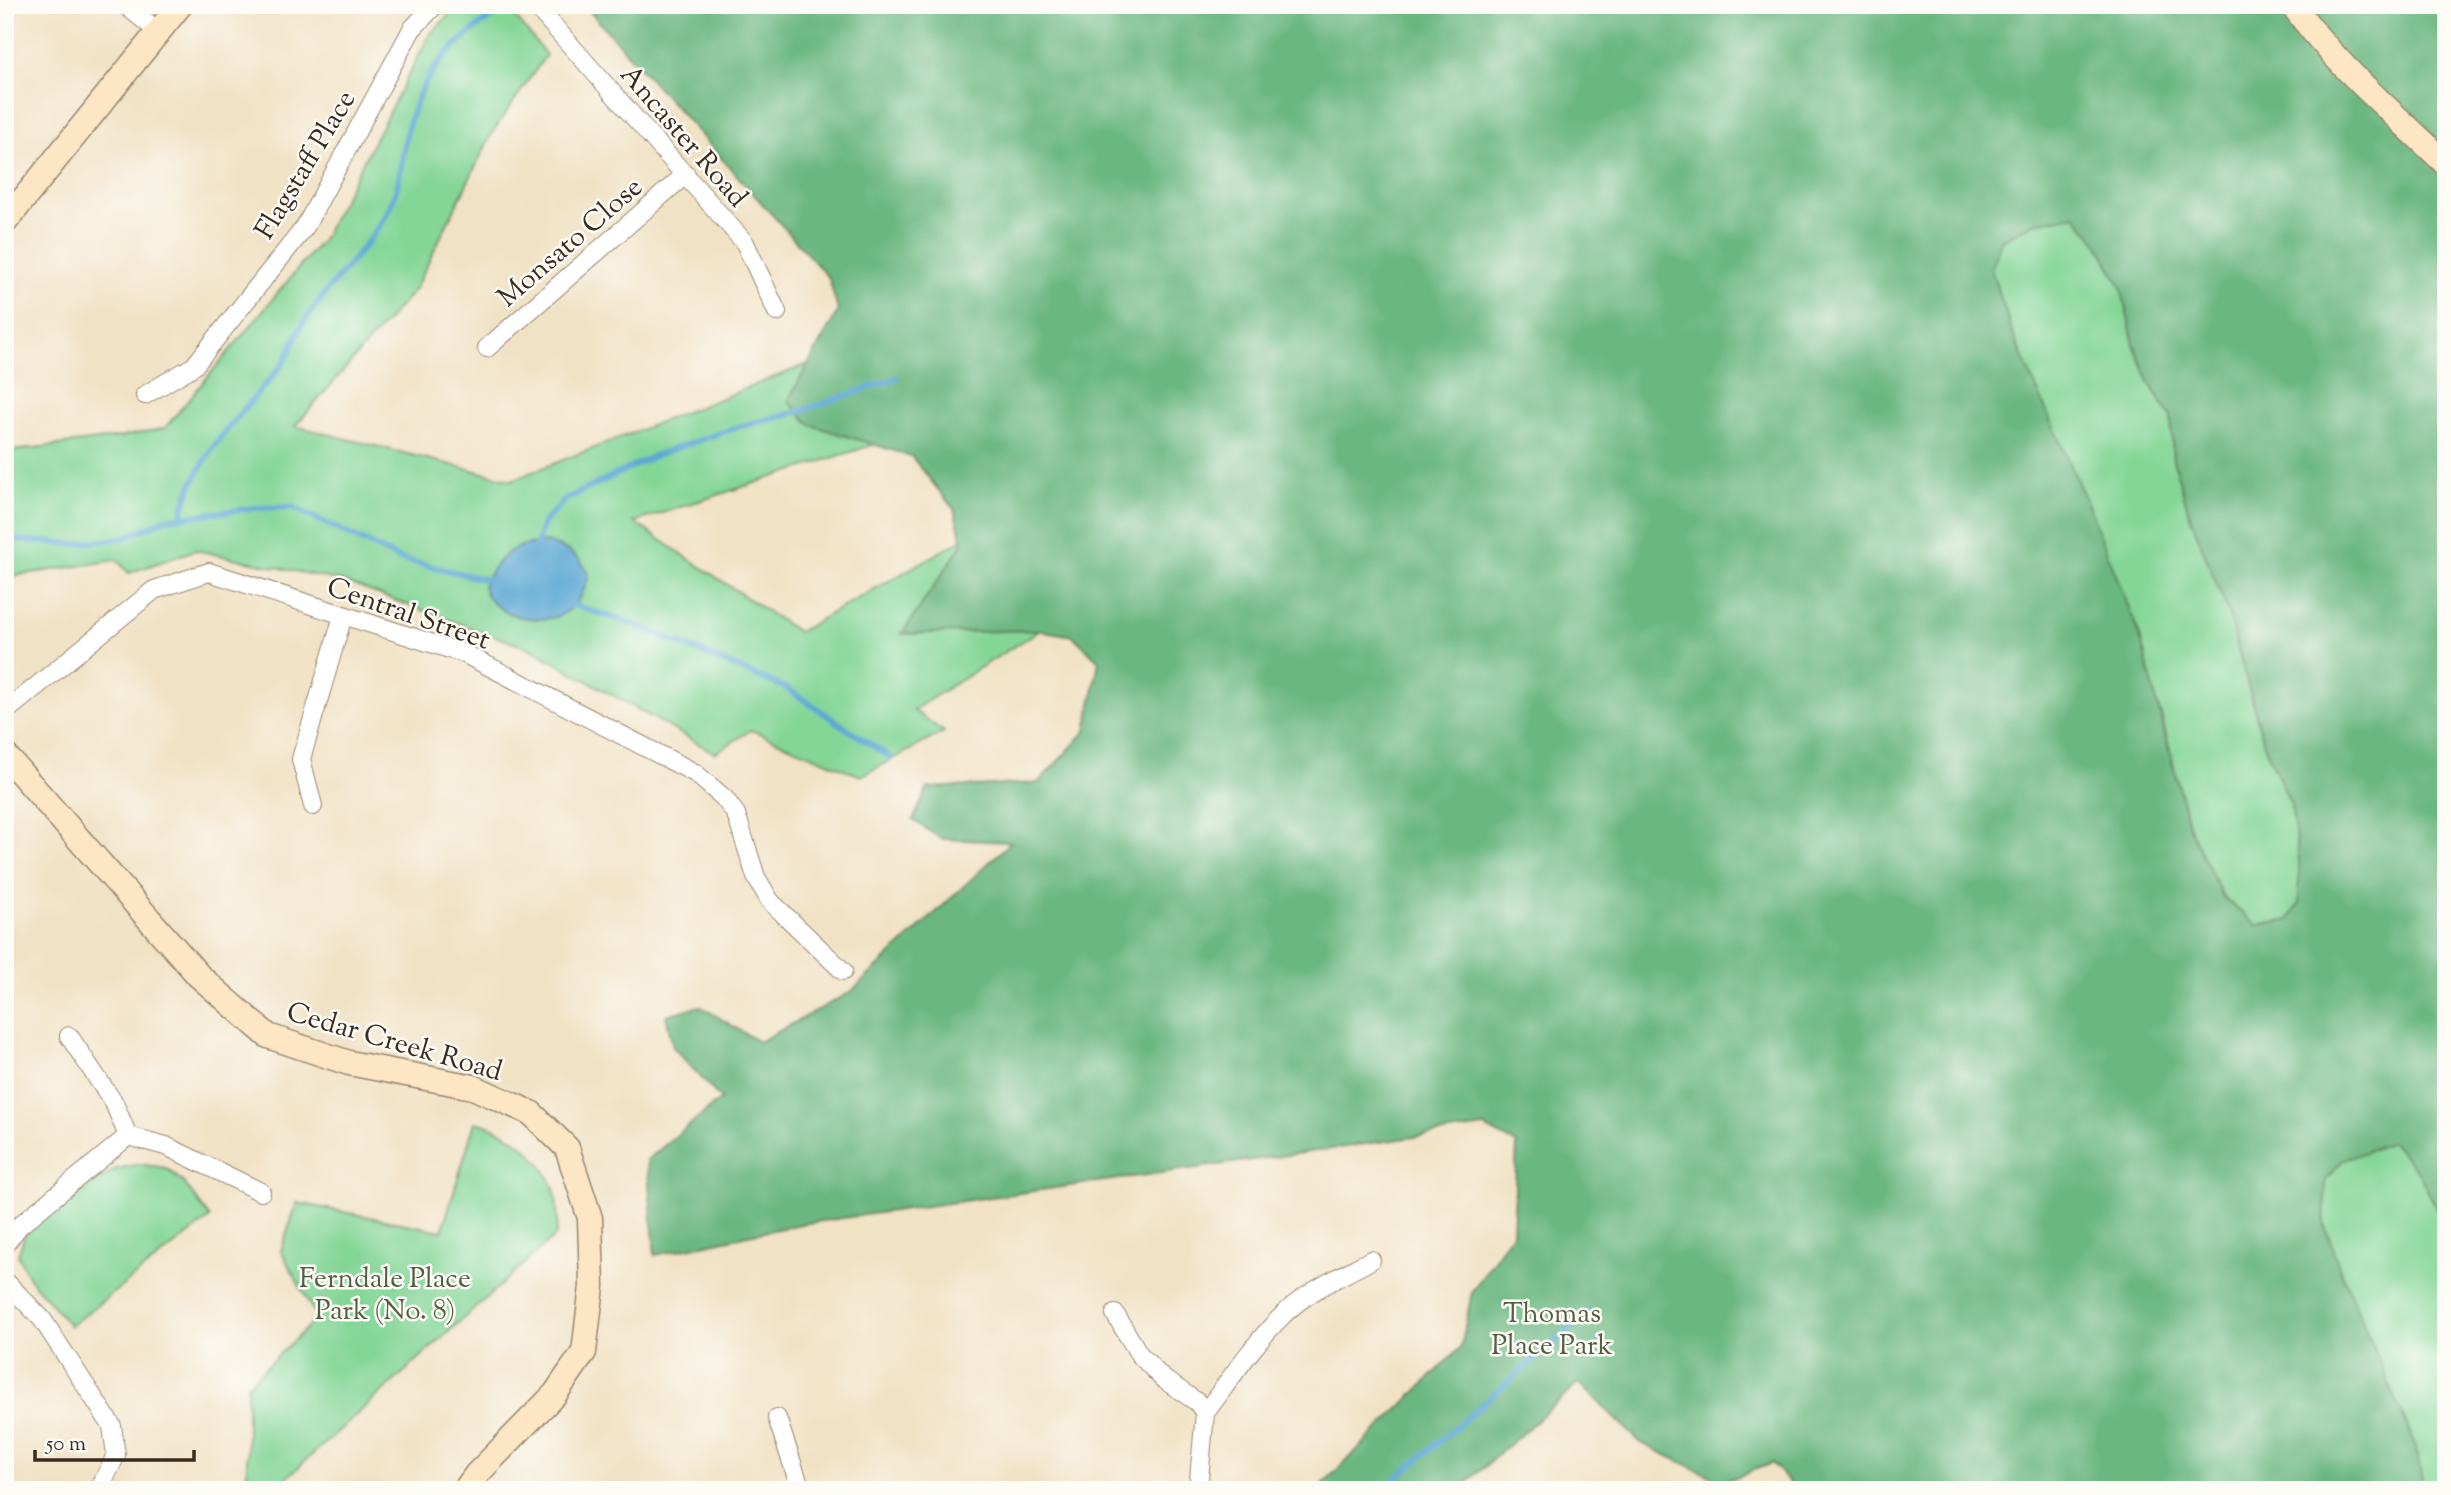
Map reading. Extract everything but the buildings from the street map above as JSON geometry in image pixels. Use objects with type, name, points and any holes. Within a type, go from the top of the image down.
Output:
[{"type":"street","points":[[125,5],[159,32]]},
{"type":"street","points":[[5,222],[180,5]]},
{"type":"street","name":"Flagstaff Place","points":[[145,395],[194,366],[305,227],[411,29],[435,5]]},
{"type":"street","name":"Ancaster Road","points":[[535,5],[745,243],[777,312]]},
{"type":"street","points":[[2293,5],[2307,26],[2340,61],[2446,164]]},
{"type":"street","name":"Monsato Close","points":[[487,348],[686,174]]},
{"type":"street","name":"Central Street","points":[[5,712],[154,590],[209,572],[465,654],[695,773],[724,798],[736,814],[756,877],[770,901],[843,971]]},
{"type":"street","points":[[313,806],[301,759],[343,616]]},
{"type":"street","name":"Cedar Creek Road","points":[[5,755],[198,976],[268,1036],[349,1063],[473,1087],[531,1113],[567,1148],[590,1218],[592,1286],[584,1352],[555,1394],[476,1475],[465,1490]]},
{"type":"street","points":[[69,1036],[114,1103],[128,1136]]},
{"type":"street","points":[[128,1136],[166,1146],[261,1192]]},
{"type":"street","points":[[5,1244],[19,1226],[128,1136]]},
{"type":"street","points":[[1198,1490],[1205,1413],[1263,1336],[1284,1313],[1314,1292],[1371,1260]]},
{"type":"street","points":[[5,1281],[42,1318],[113,1426],[116,1455],[99,1490]]},
{"type":"street","points":[[1115,1314],[1139,1354],[1162,1378],[1197,1402],[1205,1413]]},
{"type":"street","points":[[777,1418],[801,1490]]},
{"type":"green space","points":[[459,5],[506,5],[546,55],[492,133],[415,289],[295,426],[512,480],[852,347],[922,429],[634,522],[798,632],[997,520],[1067,613],[913,710],[944,732],[861,776],[751,730],[715,753],[531,649],[341,581],[195,550],[129,573],[117,560],[5,577],[5,452],[121,437],[165,428],[322,240],[430,34]]},
{"type":"green space","name":"Thomas Place Park","points":[[584,5],[2446,5],[2446,1227],[2419,1173],[2392,1142],[2343,1160],[2326,1179],[2324,1224],[2339,1267],[2415,1444],[2424,1490],[1796,1490],[1772,1463],[1723,1482],[1641,1443],[1579,1383],[1458,1490],[1317,1490],[1461,1347],[1472,1292],[1513,1232],[1517,1144],[1485,1127],[801,1224],[655,1255],[647,1160],[721,1099],[673,1047],[666,1015],[700,1006],[759,1042],[851,992],[1011,842],[941,839],[913,820],[928,788],[1038,783],[1086,731],[1099,661],[1073,636],[1037,630],[902,634],[963,543],[954,509],[911,456],[811,425],[788,401],[838,311],[829,278]],"holes":[[[2075,215],[2099,245],[2121,287],[2134,344],[2150,384],[2171,417],[2173,460],[2191,519],[2228,612],[2264,744],[2291,805],[2299,860],[2299,903],[2289,920],[2257,926],[2223,897],[2189,828],[2140,636],[2091,512],[2014,338],[1991,269],[2001,240],[2034,223]]]},
{"type":"green space","points":[[2075,215],[2099,245],[2121,287],[2134,344],[2150,384],[2171,417],[2173,460],[2191,519],[2228,612],[2264,744],[2291,805],[2299,860],[2299,903],[2289,920],[2257,926],[2223,897],[2189,828],[2162,718],[2091,512],[2014,338],[1991,269],[2001,240],[2034,223]]},
{"type":"green space","name":"Ferndale Place Park (No. 8)","points":[[475,1122],[500,1130],[522,1144],[540,1163],[555,1192],[558,1210],[556,1235],[273,1490],[243,1490],[247,1486],[247,1385],[317,1318],[281,1251],[297,1203],[442,1231]]},
{"type":"green space","points":[[2392,1142],[2419,1173],[2446,1227],[2446,1490],[2424,1490],[2414,1444],[2339,1267],[2324,1224],[2326,1179],[2343,1160]]},
{"type":"green space","points":[[139,1164],[166,1168],[184,1183],[210,1218],[70,1326],[29,1278],[18,1255],[24,1237],[34,1222],[116,1169]]},
{"type":"water","points":[[547,542],[572,554],[586,569],[589,576],[578,601],[566,612],[544,619],[531,619],[506,612],[488,596],[483,586],[495,566],[508,553],[524,545]]},
{"type":"waterway","points":[[181,517],[197,473],[209,454],[282,365],[311,312],[387,213],[397,187],[410,119],[417,99],[436,66],[463,38],[498,12]]},
{"type":"waterway","points":[[535,550],[543,523],[566,499],[656,455],[738,427],[801,411],[897,378]]},
{"type":"waterway","points":[[5,539],[75,544],[123,538],[166,519],[254,508],[292,507],[400,559],[492,581]]},
{"type":"waterway","points":[[566,603],[636,625],[788,689],[891,758]]},
{"type":"waterway","points":[[1383,1490],[1589,1312]]}]
